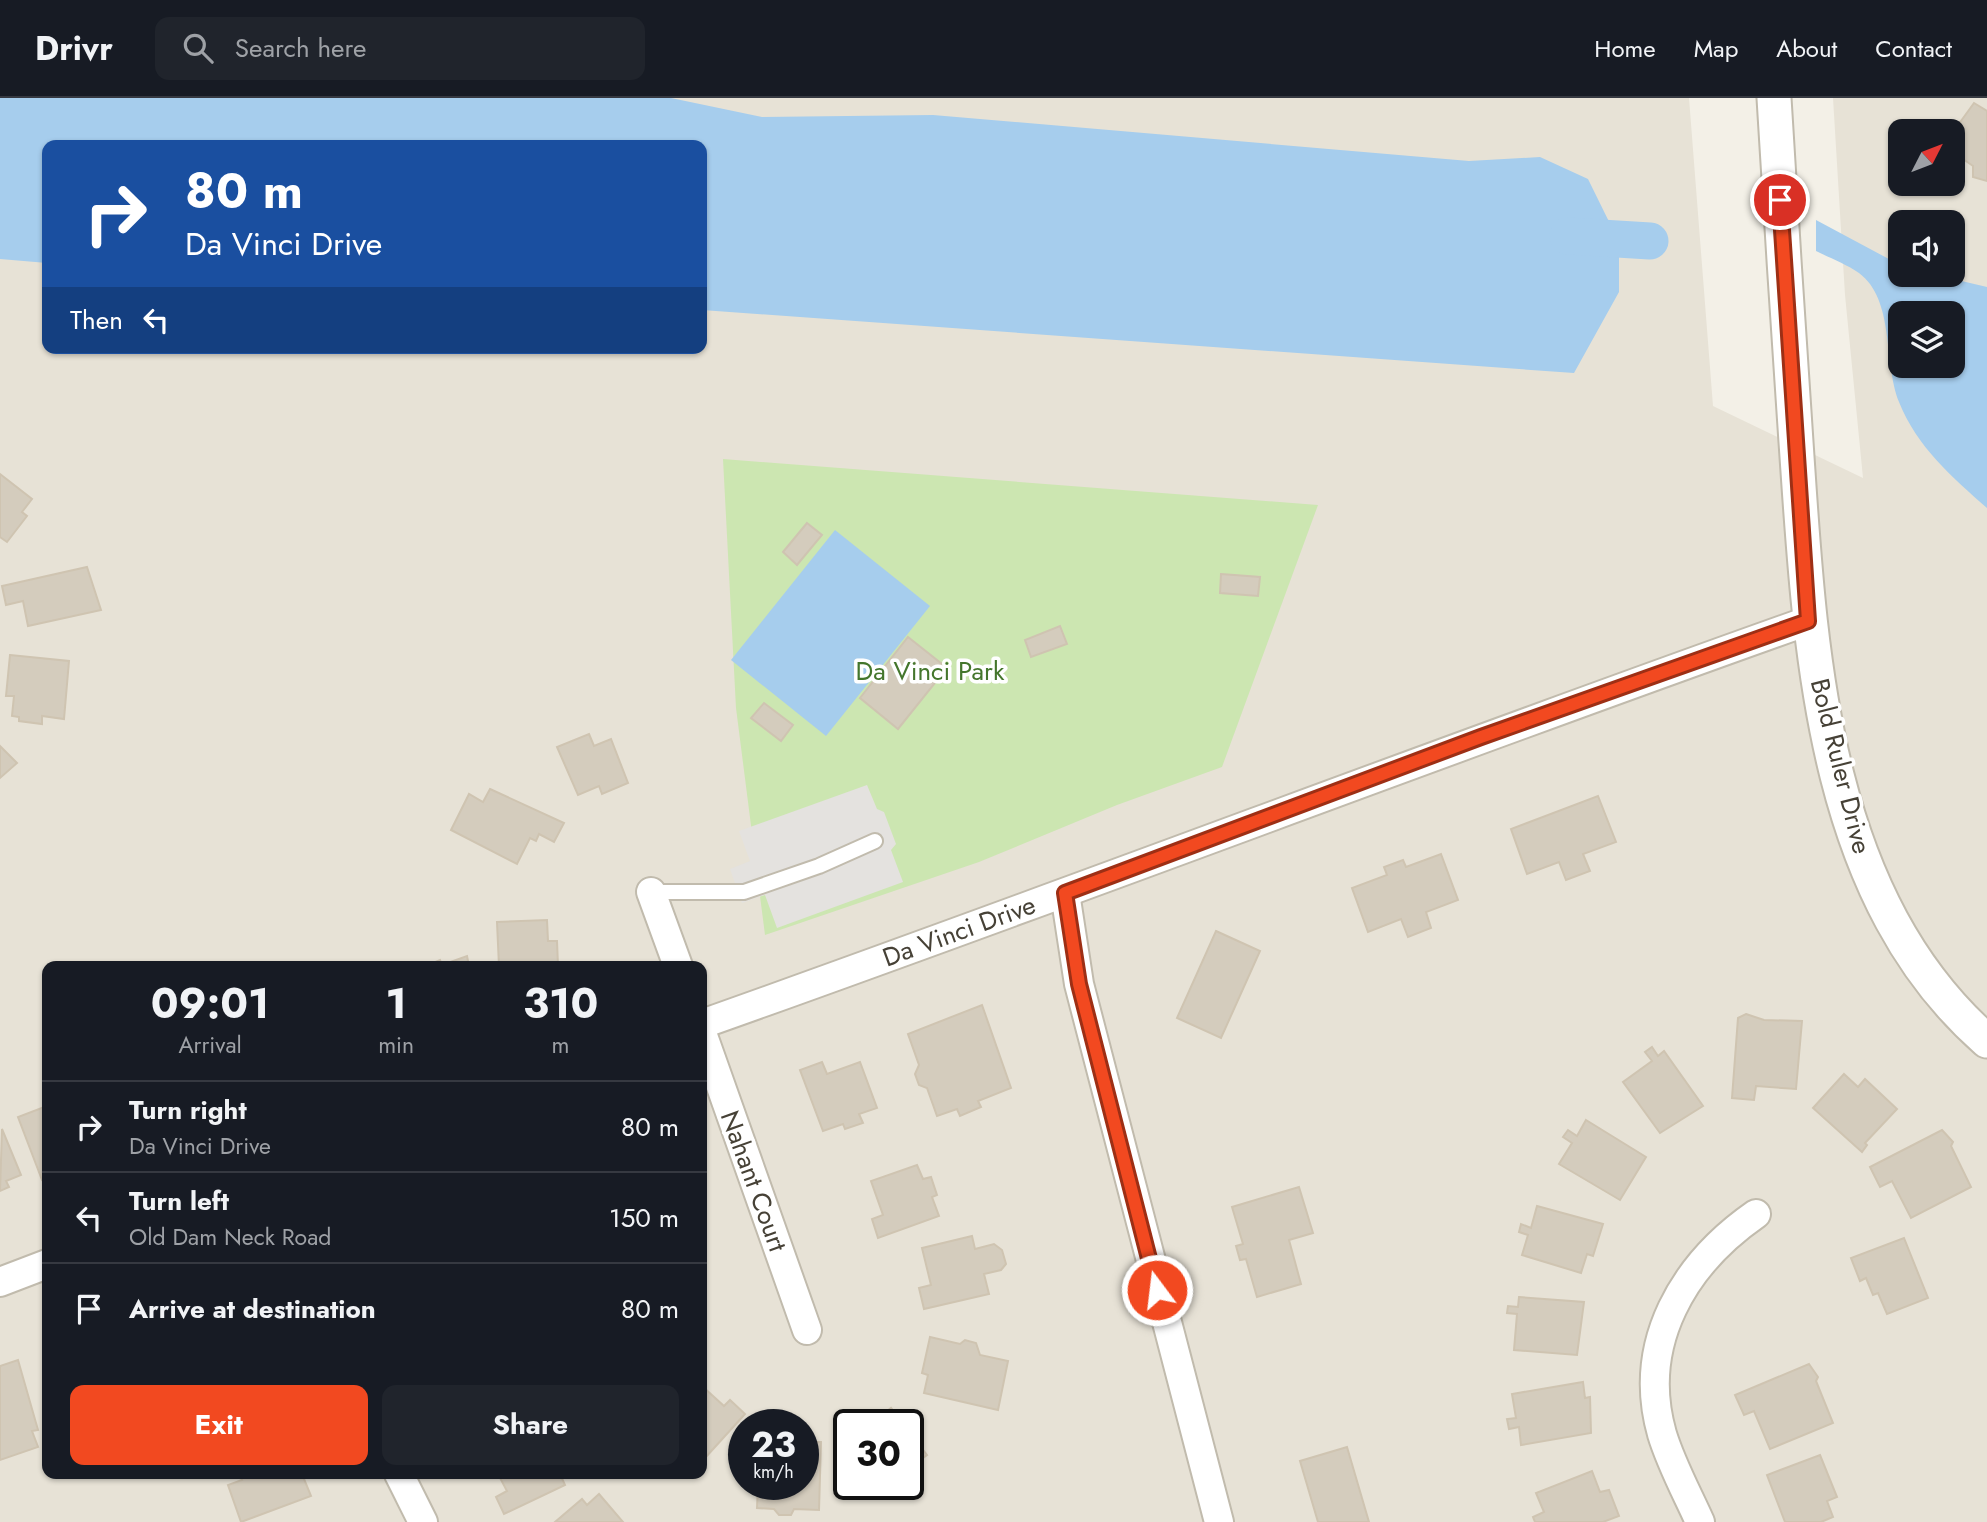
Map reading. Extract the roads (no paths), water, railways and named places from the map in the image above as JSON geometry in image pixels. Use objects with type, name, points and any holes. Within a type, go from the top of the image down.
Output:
[{"type":"street","name":"Bold Ruler Drive","points":[[1774,98],[1808,621],[1827,729],[1853,832],[1877,893],[1902,940],[1932,983],[1987,1041]]},
{"type":"street","name":"Da Vinci Drive","points":[[707,1022],[1065,893],[1481,737],[1808,621]]},
{"type":"street","points":[[651,892],[676,961]]},
{"type":"street","points":[[1065,893],[1079,984],[1219,1522]]},
{"type":"street","name":"Nahant Court","points":[[707,1047],[807,1330]]},
{"type":"street","points":[[1700,1522],[1661,1431],[1656,1400],[1657,1360],[1664,1329],[1679,1293],[1696,1266],[1723,1237],[1756,1214]]},
{"type":"street","points":[[0,1282],[42,1266]]},
{"type":"street","points":[[402,1479],[423,1522]]},
{"type":"lane","points":[[651,892],[744,892],[820,866],[875,841]]},
{"type":"water","points":[[0,98],[671,98],[762,117],[933,115],[1469,161],[1540,157],[1588,179],[1619,242],[1619,292],[1574,373],[707,310],[707,140],[42,140],[42,263],[0,259]]},
{"type":"water","points":[[1816,220],[1888,259],[1888,287],[1965,287],[1965,282],[1987,287],[1987,508],[1937,460],[1915,433],[1899,402],[1893,378],[1965,378],[1965,301],[1888,301],[1888,346],[1878,299],[1870,285],[1854,270],[1816,251]]},
{"type":"water","points":[[835,530],[930,606],[826,736],[731,660]]},
{"type":"waterway","points":[[1568,236],[1650,241]]},
{"type":"park label","name":"Da Vinci Park","points":[[930,671]]}]
